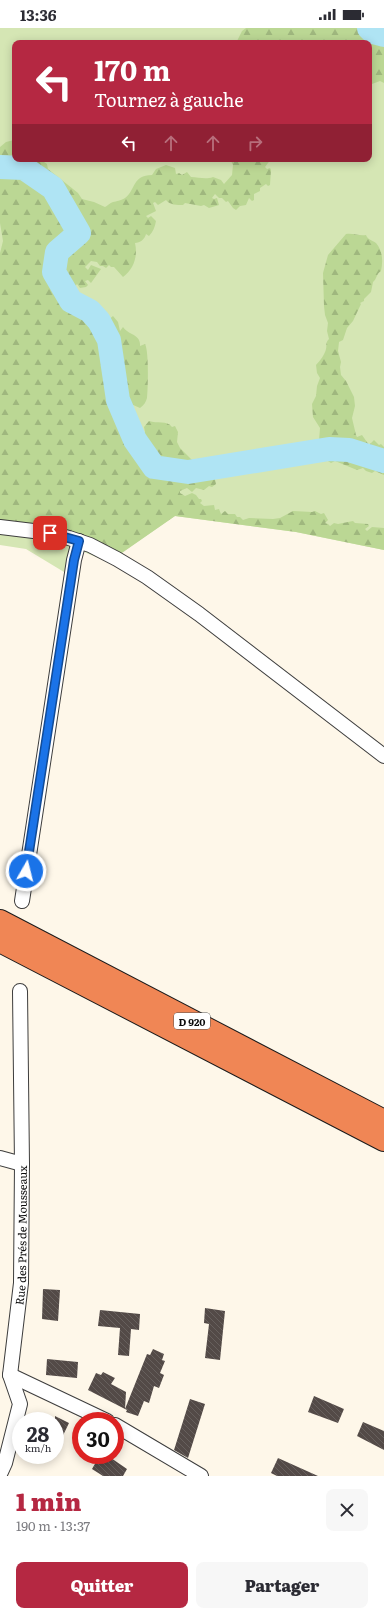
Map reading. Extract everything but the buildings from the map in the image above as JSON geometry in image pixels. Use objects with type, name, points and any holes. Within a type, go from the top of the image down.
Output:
[{"type":"highway","name":"D 920","points":[[0,920],[384,1121]]},
{"type":"highway","name":"D 920","points":[[0,941],[384,1140]]},
{"type":"street","points":[[0,527],[50,533],[79,541],[103,551],[147,577],[199,614],[384,756]]},
{"type":"street","points":[[22,901],[74,560],[79,541]]},
{"type":"street","name":"Rue des Prés de Mousseaux","points":[[0,1474],[5,1463],[20,1404],[5,1376],[21,1283],[22,1164],[20,991]]},
{"type":"street","points":[[0,1158],[22,1164]]},
{"type":"street","points":[[5,1376],[87,1412]]},
{"type":"street","points":[[124,1430],[201,1476]]},
{"type":"green space","points":[[0,28],[384,28],[384,550],[296,532],[175,516],[108,562],[72,547],[64,572],[26,549],[0,545]]},
{"type":"green space","points":[[246,28],[384,28],[384,83],[380,81],[372,84],[372,40],[238,40],[242,31]]},
{"type":"green space","points":[[12,140],[12,160],[9,158],[2,157],[0,159],[0,147],[6,142]]},
{"type":"green space","points":[[12,161],[44,162],[47,164],[48,169],[78,193],[82,199],[105,207],[112,202],[125,198],[141,177],[152,175],[156,169],[166,165],[175,168],[176,174],[179,173],[182,175],[187,172],[191,177],[213,177],[221,180],[224,184],[232,175],[233,165],[232,162],[269,162],[265,167],[267,169],[270,168],[271,170],[270,185],[268,186],[266,184],[260,188],[260,191],[254,194],[254,200],[252,201],[249,198],[246,205],[240,206],[236,210],[228,201],[226,202],[215,194],[212,198],[217,198],[219,205],[209,208],[204,205],[201,206],[185,203],[183,205],[174,204],[166,200],[158,205],[155,202],[153,203],[156,211],[146,216],[148,218],[151,216],[156,221],[152,233],[149,236],[146,234],[145,238],[135,243],[136,253],[134,262],[127,274],[123,277],[114,267],[109,265],[106,268],[100,266],[97,262],[91,261],[85,267],[88,270],[91,265],[101,269],[91,283],[88,280],[85,281],[88,285],[86,287],[80,288],[77,284],[70,292],[71,294],[74,291],[76,294],[74,299],[75,301],[79,301],[81,308],[84,306],[89,309],[92,308],[94,314],[97,315],[98,318],[92,322],[93,323],[100,320],[103,324],[105,323],[105,319],[107,321],[113,316],[118,322],[120,331],[123,327],[138,339],[140,346],[145,344],[148,362],[147,398],[145,403],[140,408],[131,404],[128,406],[131,414],[130,416],[137,416],[137,422],[142,434],[145,432],[144,427],[149,421],[165,423],[172,427],[175,426],[178,432],[177,442],[180,448],[192,460],[202,458],[209,459],[312,444],[319,441],[320,428],[313,417],[312,404],[316,396],[320,378],[317,373],[316,365],[325,353],[329,339],[327,331],[328,323],[324,306],[323,273],[328,255],[346,234],[366,235],[369,239],[376,243],[380,249],[382,257],[381,271],[373,282],[371,292],[364,299],[364,301],[360,303],[361,304],[353,321],[347,328],[343,340],[339,342],[338,351],[341,362],[341,375],[346,381],[354,397],[355,406],[352,418],[356,435],[357,437],[362,435],[369,445],[374,440],[379,445],[381,444],[384,447],[384,475],[375,471],[372,473],[366,471],[363,468],[357,470],[335,461],[331,463],[328,461],[300,462],[214,475],[216,484],[212,487],[209,486],[204,490],[196,488],[192,492],[187,488],[180,491],[180,493],[185,496],[192,493],[201,499],[202,501],[200,503],[204,506],[214,505],[215,510],[219,509],[221,514],[225,511],[228,514],[235,514],[243,520],[249,518],[280,518],[293,511],[315,511],[321,514],[324,513],[328,520],[325,523],[330,526],[334,523],[338,524],[353,521],[355,523],[368,524],[369,526],[365,529],[367,531],[372,527],[384,528],[384,550],[296,532],[175,516],[119,555],[0,523],[0,253],[3,241],[0,223],[0,169],[3,165]]},
{"type":"waterway","points":[[369,28],[373,32],[384,35]]},
{"type":"waterway","points":[[0,167],[24,168],[53,188],[79,233],[57,252],[54,272],[71,301],[90,311],[99,321],[109,340],[118,400],[135,440],[154,467],[188,472],[329,449],[349,450],[384,461]]},
{"type":"route","points":[[26,871],[74,560],[79,541],[50,533]]}]
